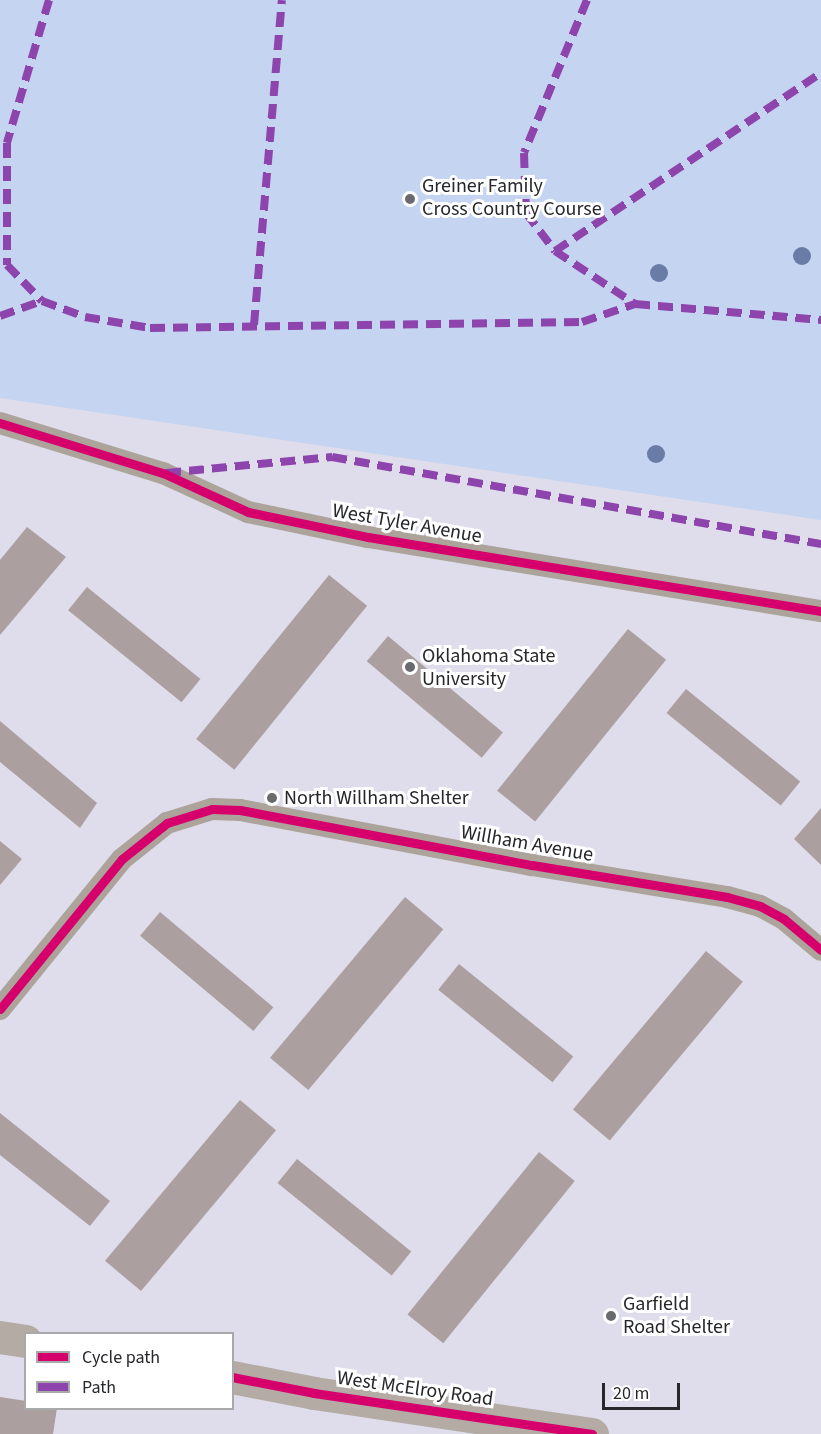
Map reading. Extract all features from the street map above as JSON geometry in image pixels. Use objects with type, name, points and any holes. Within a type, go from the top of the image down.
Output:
[{"type":"street","name":"West Tyler Avenue","points":[[0,423],[163,473],[248,512],[368,537],[821,611]]},
{"type":"street","name":"Willham Avenue","points":[[0,1009],[122,859],[167,823],[212,809],[240,810],[532,865],[727,897],[760,906],[784,919],[821,950]]},
{"type":"street","points":[[0,1337],[24,1341]]},
{"type":"street","name":"West McElroy Road","points":[[234,1377],[314,1393],[592,1434]]},
{"type":"shaded area","name":"Oklahoma State University","points":[[0,0],[821,0],[821,1434],[0,1434]]},
{"type":"shaded area","name":"Greiner Family Cross Country Course","points":[[0,0],[821,0],[821,520],[0,398]]},
{"type":"building","points":[[27,527],[66,557],[0,635],[0,560]]},
{"type":"building","points":[[329,575],[367,606],[234,770],[196,739]]},
{"type":"building","points":[[87,587],[200,679],[182,702],[68,610]]},
{"type":"building","points":[[628,629],[666,660],[535,821],[497,791]]},
{"type":"building","points":[[388,636],[503,732],[482,758],[367,661]]},
{"type":"building","points":[[686,689],[800,782],[781,806],[666,713]]},
{"type":"building","points":[[0,721],[97,803],[80,828],[0,762]]},
{"type":"building","points":[[821,808],[821,865],[794,839]]},
{"type":"building","points":[[0,841],[22,859],[0,885]]},
{"type":"building","points":[[405,897],[443,929],[308,1090],[270,1058]]},
{"type":"building","points":[[160,912],[273,1007],[253,1031],[140,936]]},
{"type":"building","points":[[706,951],[743,982],[610,1140],[573,1110]]},
{"type":"building","points":[[459,964],[573,1057],[552,1082],[438,990]]},
{"type":"building","points":[[240,1100],[276,1130],[141,1291],[105,1261]]},
{"type":"building","points":[[0,1113],[110,1201],[90,1226],[0,1155]]},
{"type":"building","points":[[539,1152],[575,1181],[443,1343],[407,1314]]},
{"type":"building","points":[[297,1159],[411,1252],[392,1276],[277,1183]]},
{"type":"building","points":[[0,1397],[24,1401],[24,1410],[57,1410],[53,1434],[0,1434]]},
{"type":"marked path","points":[[49,0],[7,143],[7,265],[42,301],[85,317],[150,328],[582,322],[635,304],[821,320]]},
{"type":"marked path","points":[[254,325],[282,0]]},
{"type":"marked path","points":[[587,0],[524,153],[526,213],[555,251],[635,304]]},
{"type":"marked path","points":[[555,251],[821,73]]},
{"type":"marked path","points":[[0,316],[42,301]]},
{"type":"marked path","points":[[166,473],[332,457],[821,544]]},
{"type":"cycle path","points":[[0,423],[163,473],[248,512],[368,537],[821,611]]},
{"type":"cycle path","points":[[0,1009],[122,859],[167,823],[212,809],[240,810],[532,865],[727,897],[760,906],[784,919],[821,950]]},
{"type":"cycle path","points":[[234,1377],[314,1393],[592,1434]]},
{"type":"place","name":"Greiner Family Cross Country Course","points":[[410,199]]},
{"type":"place","name":"Oklahoma State University","points":[[410,667]]},
{"type":"place","name":"North Willham Shelter","points":[[272,798]]},
{"type":"place","name":"Garfield Road Shelter","points":[[611,1316]]}]
